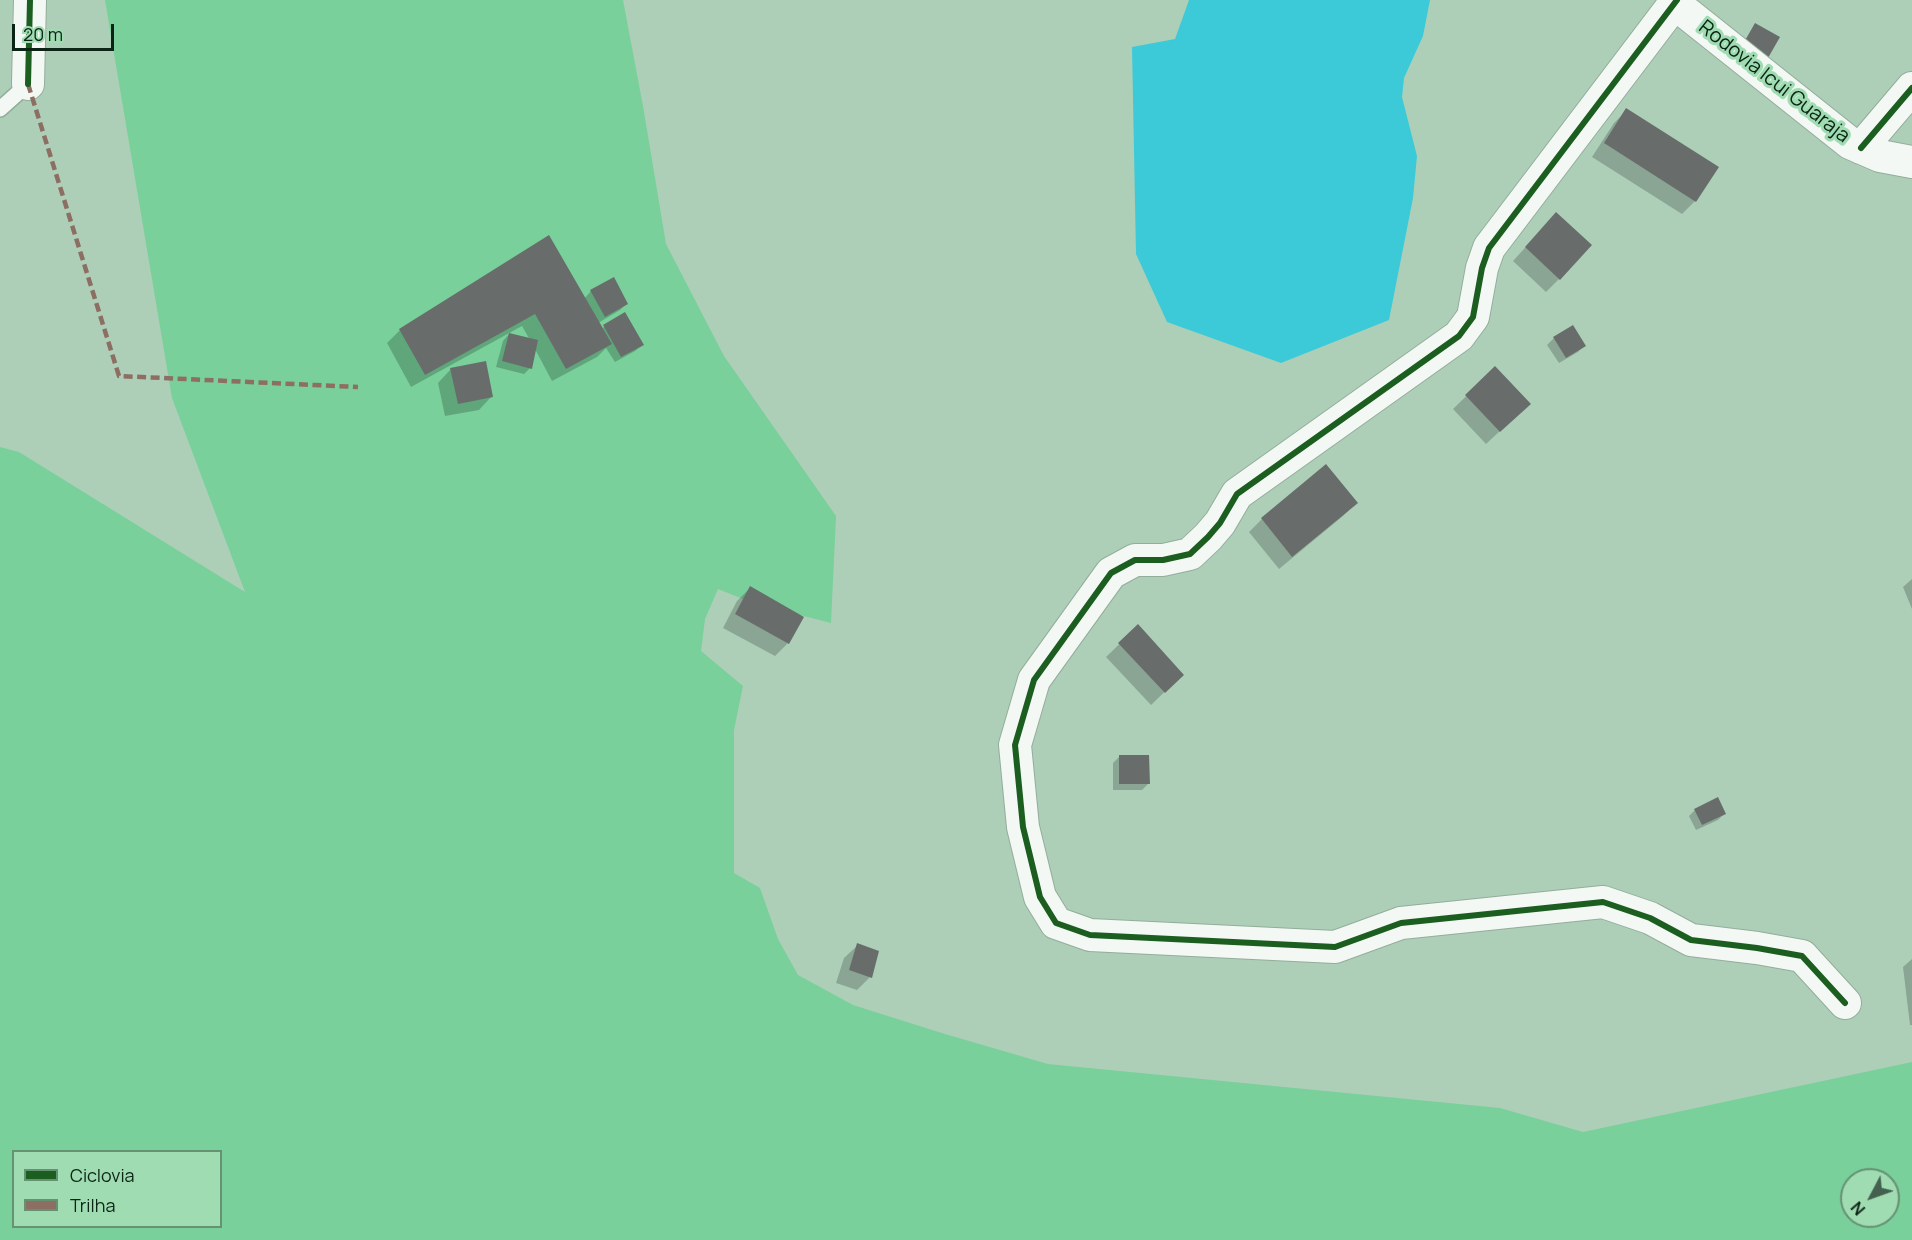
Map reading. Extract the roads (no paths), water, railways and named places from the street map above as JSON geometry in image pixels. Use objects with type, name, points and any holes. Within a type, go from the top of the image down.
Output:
[{"type":"street","points":[[28,84],[30,0]]},
{"type":"street","points":[[1675,2],[1489,248],[1482,268],[1473,317],[1459,336],[1236,494],[1220,523],[1190,554],[1163,560],[1135,560],[1111,573],[1034,680],[1016,745],[1023,827],[1040,897],[1056,923],[1090,935],[1335,947],[1401,923],[1603,902],[1650,918],[1691,940],[1802,956],[1845,1003]]},
{"type":"street","name":"Rodovia Icui Guaraja","points":[[1675,2],[1850,143],[1880,156],[1912,162]]},
{"type":"street","points":[[1861,148],[1912,88]]},
{"type":"lane","points":[[0,109],[28,84]]},
{"type":"water","points":[[1189,0],[1430,0],[1423,36],[1404,78],[1402,97],[1417,156],[1413,198],[1389,320],[1281,363],[1167,322],[1136,254],[1132,47],[1175,39]]}]
